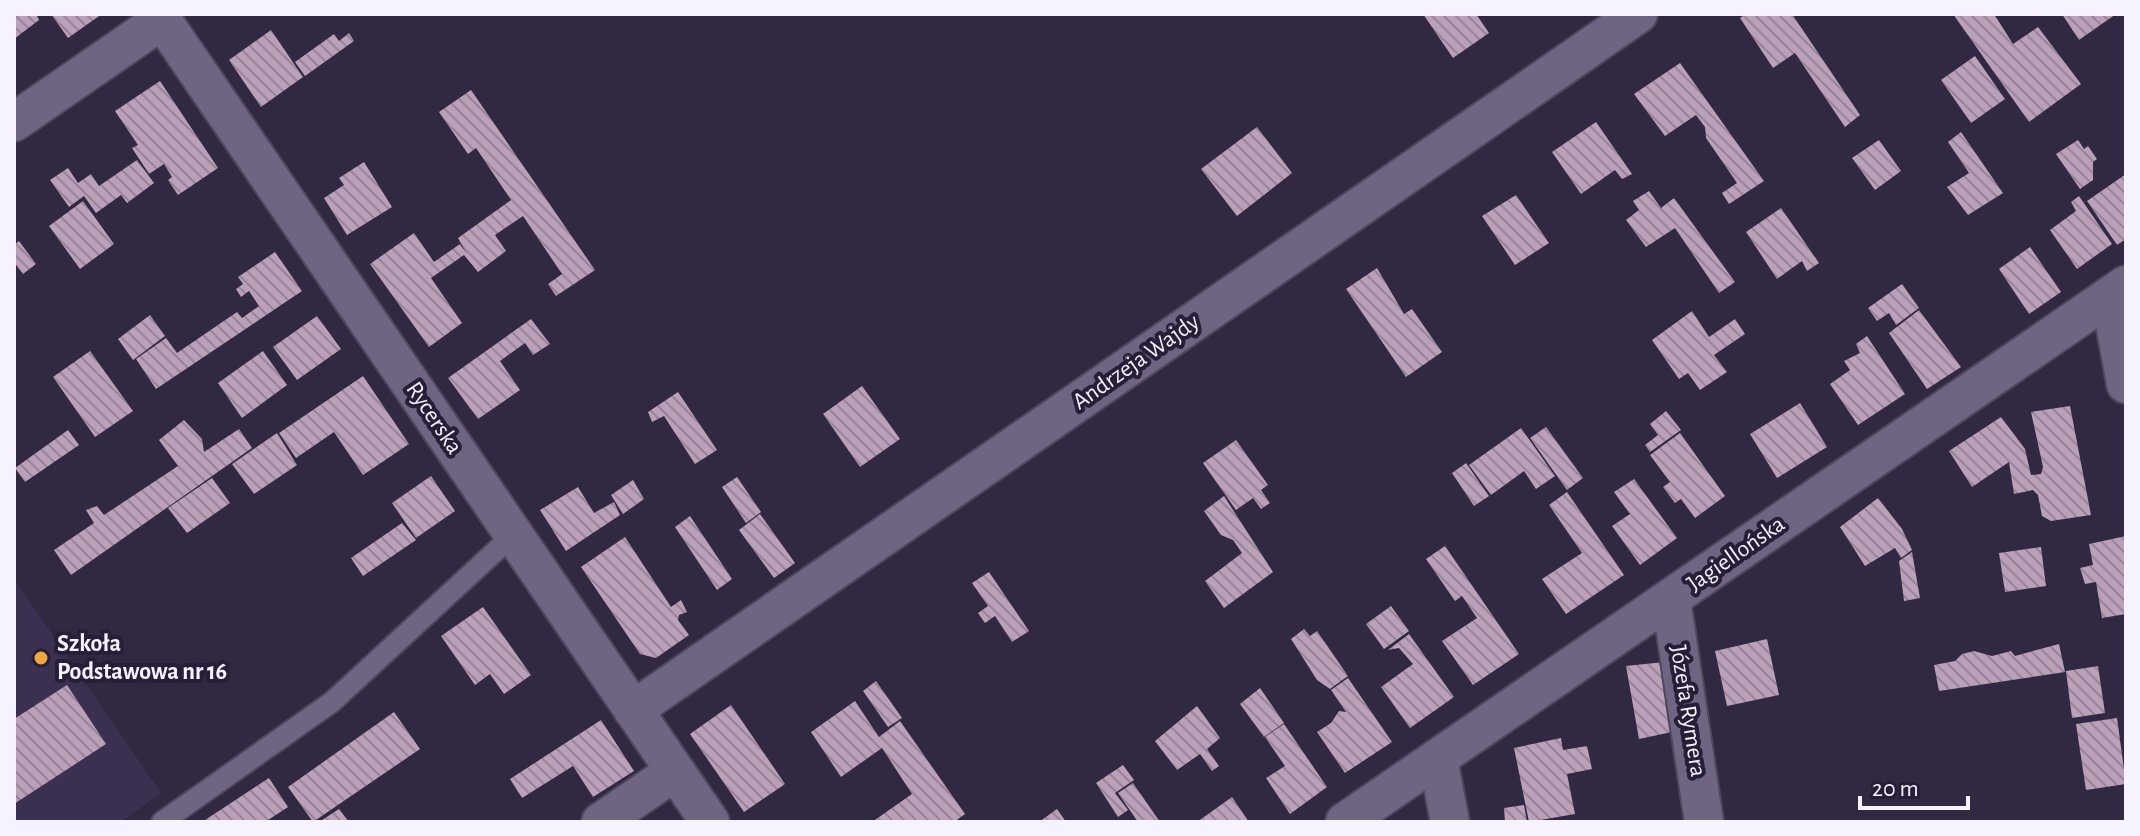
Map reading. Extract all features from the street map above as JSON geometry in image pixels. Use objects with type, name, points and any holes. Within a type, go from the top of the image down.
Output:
[{"type":"street","name":"Andrzeja Wajdy","points":[[633,710],[1638,14]]},
{"type":"street","name":"Rycerska","points":[[160,17],[710,822]]},
{"type":"street","points":[[14,122],[160,17]]},
{"type":"street","points":[[2118,291],[2126,384]]},
{"type":"street","name":"Jagiellońska","points":[[1345,822],[2118,291]]},
{"type":"street","name":"Józefa Rymera","points":[[1671,599],[1704,822]]},
{"type":"street","points":[[1438,759],[1450,822]]},
{"type":"street","points":[[601,822],[674,772]]},
{"type":"lane","points":[[162,822],[332,702],[513,535]]},
{"type":"shaded area","name":"Szkoła Podstawowa nr 16","points":[[14,579],[161,793],[121,822],[14,822]]},
{"type":"building","points":[[14,14],[40,14],[37,16],[39,20],[14,39]]},
{"type":"building","points":[[51,14],[102,14],[68,38]]},
{"type":"building","points":[[1423,14],[1476,14],[1489,33],[1453,58]]},
{"type":"building","points":[[1746,14],[1792,14],[1860,115],[1845,127],[1795,53],[1773,68],[1740,18]]},
{"type":"building","points":[[1953,14],[1994,14],[2013,44],[2038,27],[2081,84],[2029,122]]},
{"type":"building","points":[[2062,14],[2116,14],[2079,40]]},
{"type":"building","points":[[271,30],[303,77],[261,107],[229,60]]},
{"type":"building","points":[[349,33],[354,41],[305,76],[295,62],[334,34],[339,41]]},
{"type":"building","points":[[1975,56],[2005,99],[1971,123],[1941,80]]},
{"type":"building","points":[[1680,63],[1764,181],[1729,204],[1722,193],[1737,183],[1706,138],[1705,127],[1696,115],[1665,136],[1634,94]]},
{"type":"building","points":[[160,81],[218,168],[178,195],[168,180],[172,177],[164,164],[149,174],[132,148],[138,145],[115,111]]},
{"type":"building","points":[[471,90],[595,270],[556,296],[548,284],[562,274],[523,216],[495,235],[506,251],[478,272],[464,255],[431,278],[462,323],[429,347],[370,264],[414,233],[434,262],[460,244],[467,254],[458,238],[511,200],[476,148],[468,154],[439,112]]},
{"type":"building","points":[[1596,122],[1632,174],[1622,179],[1615,170],[1581,194],[1552,152]]},
{"type":"building","points":[[1257,127],[1292,173],[1237,216],[1201,169]]},
{"type":"building","points":[[1961,132],[2003,193],[1968,215],[1947,187],[1969,173],[1948,142]]},
{"type":"building","points":[[1879,140],[1901,171],[1875,190],[1852,158]]},
{"type":"building","points":[[2078,140],[2084,149],[2088,146],[2097,159],[2093,162],[2093,180],[2080,189],[2056,154]]},
{"type":"building","points":[[137,160],[154,183],[127,203],[121,195],[96,213],[84,196],[69,207],[50,180],[68,168],[78,183],[91,174],[99,186]]},
{"type":"building","points":[[364,162],[392,207],[347,235],[324,198],[344,185],[339,178]]},
{"type":"building","points":[[2126,174],[2126,239],[2117,245],[2087,201]]},
{"type":"building","points":[[1649,191],[1661,208],[1674,198],[1735,282],[1719,293],[1675,228],[1646,247],[1626,220],[1639,210],[1633,201]]},
{"type":"building","points":[[1516,195],[1549,243],[1515,265],[1482,216]]},
{"type":"building","points":[[2079,196],[2112,244],[2077,269],[2050,230],[2076,211],[2071,202]]},
{"type":"building","points":[[83,201],[114,244],[80,269],[49,226]]},
{"type":"building","points":[[1781,208],[1819,263],[1807,271],[1802,261],[1777,279],[1746,232]]},
{"type":"building","points":[[19,241],[36,264],[23,274],[14,262],[14,245]]},
{"type":"building","points":[[2030,247],[2061,292],[2029,314],[1999,269]]},
{"type":"building","points":[[275,252],[302,291],[156,389],[136,359],[166,338],[177,353],[237,312],[242,318],[259,306],[249,291],[241,297],[236,289],[243,284],[238,277]]},
{"type":"building","points":[[1377,268],[1404,314],[1412,309],[1442,352],[1406,377],[1346,289]]},
{"type":"building","points":[[1902,284],[1919,308],[1896,325],[1889,313],[1877,321],[1868,308]]},
{"type":"building","points":[[1919,310],[1961,367],[1927,389],[1889,333]]},
{"type":"building","points":[[1692,311],[1709,337],[1735,319],[1745,334],[1714,355],[1727,372],[1700,390],[1688,373],[1679,379],[1652,340]]},
{"type":"building","points":[[150,315],[165,336],[133,360],[118,339]]},
{"type":"building","points":[[317,316],[341,349],[297,380],[273,347]]},
{"type":"building","points":[[531,319],[550,344],[533,355],[525,343],[500,361],[520,390],[478,419],[448,378]]},
{"type":"building","points":[[1867,336],[1905,394],[1858,425],[1830,384],[1850,370],[1844,361],[1860,353],[1856,344]]},
{"type":"building","points":[[90,351],[133,411],[95,437],[53,377]]},
{"type":"building","points":[[263,351],[287,385],[242,418],[218,383]]},
{"type":"building","points":[[363,376],[409,444],[363,475],[334,432],[296,458],[279,433]]},
{"type":"building","points":[[862,386],[900,439],[860,467],[823,414]]},
{"type":"building","points":[[678,392],[717,450],[695,464],[664,416],[652,422],[648,412]]},
{"type":"building","points":[[1800,403],[1827,447],[1777,478],[1750,434]]},
{"type":"building","points":[[2070,406],[2091,515],[2051,521],[2042,516],[2038,495],[2033,490],[2014,494],[2009,462],[1972,487],[1949,451],[2001,417],[2025,449],[2031,475],[2041,474],[2043,467],[2031,412]]},
{"type":"building","points":[[1666,411],[1681,430],[1650,452],[1645,445],[1658,435],[1650,424]]},
{"type":"building","points":[[184,420],[202,439],[204,452],[239,429],[252,448],[71,575],[54,550],[94,523],[86,510],[97,506],[104,515],[178,466],[159,440]]},
{"type":"building","points":[[1546,427],[1583,478],[1567,490],[1530,438]]},
{"type":"building","points":[[1521,428],[1555,476],[1536,489],[1524,471],[1491,495],[1469,465]]},
{"type":"building","points":[[68,430],[79,445],[25,482],[15,468]]},
{"type":"building","points":[[277,433],[297,465],[254,494],[232,464]]},
{"type":"building","points":[[1680,433],[1725,496],[1695,518],[1681,499],[1675,503],[1663,487],[1670,482],[1650,455]]},
{"type":"building","points":[[1236,440],[1268,485],[1261,490],[1270,503],[1261,509],[1253,498],[1236,510],[1203,463]]},
{"type":"building","points":[[1466,463],[1489,496],[1474,506],[1452,473]]},
{"type":"building","points":[[431,476],[455,511],[416,538],[392,503]]},
{"type":"building","points":[[737,477],[761,512],[746,523],[722,487]]},
{"type":"building","points":[[212,478],[230,503],[187,533],[168,508]]},
{"type":"building","points":[[1634,479],[1677,538],[1640,565],[1612,526],[1630,514],[1614,492]]},
{"type":"building","points":[[633,480],[644,499],[623,514],[611,495]]},
{"type":"building","points":[[578,487],[594,513],[614,502],[620,515],[566,551],[540,510]]},
{"type":"building","points":[[1567,492],[1624,575],[1566,614],[1542,579],[1582,553],[1549,505]]},
{"type":"building","points":[[1224,496],[1273,572],[1224,608],[1205,581],[1242,553],[1233,540],[1221,535],[1204,511]]},
{"type":"building","points":[[1878,498],[1902,529],[1912,550],[1901,558],[1895,548],[1865,566],[1840,527]]},
{"type":"building","points":[[760,514],[795,563],[774,578],[739,530]]},
{"type":"building","points":[[690,516],[732,579],[717,590],[675,527]]},
{"type":"building","points":[[402,523],[416,540],[363,576],[351,558]]},
{"type":"building","points":[[2126,536],[2126,614],[2102,618],[2096,582],[2085,584],[2080,568],[2093,565],[2089,544]]},
{"type":"building","points":[[625,537],[671,607],[681,600],[687,612],[679,615],[678,620],[689,635],[656,658],[640,654],[581,567]]},
{"type":"building","points":[[1445,546],[1519,654],[1473,685],[1442,641],[1477,618],[1462,596],[1455,601],[1426,559]]},
{"type":"building","points":[[2041,547],[2046,586],[2005,592],[1999,553]]},
{"type":"building","points":[[1912,552],[1920,598],[1904,601],[1899,561]]},
{"type":"building","points":[[989,572],[1029,631],[1012,642],[995,616],[985,623],[978,613],[988,606],[972,583]]},
{"type":"building","points":[[1391,606],[1409,631],[1384,649],[1366,624]]},
{"type":"building","points":[[483,607],[531,675],[504,694],[490,674],[475,685],[441,636]]},
{"type":"building","points":[[1304,629],[1310,636],[1317,631],[1348,676],[1330,689],[1317,680],[1291,639]]},
{"type":"building","points":[[1409,634],[1454,697],[1410,728],[1381,687],[1413,664],[1399,648],[1388,650]]},
{"type":"building","points":[[1767,639],[1779,695],[1727,706],[1715,651]]},
{"type":"building","points":[[2059,644],[2065,672],[1939,691],[1934,665],[1955,661],[1962,654],[1974,651],[1992,656],[2011,651],[2015,656]]},
{"type":"building","points":[[1664,662],[1677,731],[1639,739],[1626,666]]},
{"type":"building","points":[[2098,666],[2105,713],[2072,718],[2066,671]]},
{"type":"building","points":[[1348,678],[1392,742],[1345,773],[1317,732],[1331,723],[1339,711],[1346,712],[1331,690]]},
{"type":"building","points":[[876,681],[902,718],[888,727],[863,691]]},
{"type":"building","points":[[67,685],[106,744],[14,804],[14,719]]},
{"type":"building","points":[[1260,688],[1284,723],[1264,737],[1240,704]]},
{"type":"building","points":[[855,701],[879,737],[900,721],[965,814],[954,822],[872,822],[912,794],[882,748],[841,777],[811,732]]},
{"type":"building","points":[[731,705],[785,784],[744,812],[690,734]]},
{"type":"building","points":[[1197,706],[1220,738],[1207,749],[1219,766],[1212,771],[1200,754],[1177,770],[1155,741]]},
{"type":"building","points":[[394,712],[420,749],[313,822],[288,787]]},
{"type":"building","points":[[2117,718],[2126,784],[2086,790],[2076,724]]},
{"type":"building","points":[[601,720],[634,771],[593,797],[573,766],[522,798],[510,779]]},
{"type":"building","points":[[1284,724],[1327,787],[1290,814],[1266,778],[1285,766],[1265,737]]},
{"type":"building","points":[[1561,738],[1563,750],[1587,746],[1592,769],[1567,774],[1575,814],[1529,822],[1514,748]]},
{"type":"building","points":[[1123,765],[1134,780],[1115,793],[1128,810],[1118,817],[1096,783]]},
{"type":"building","points":[[269,778],[288,807],[265,822],[202,822]]},
{"type":"building","points":[[1133,783],[1160,822],[1138,822],[1118,793]]},
{"type":"building","points":[[1232,797],[1249,822],[1197,822]]},
{"type":"building","points":[[1524,805],[1527,822],[1505,822],[1504,808]]},
{"type":"building","points":[[339,809],[349,822],[319,822]]},
{"type":"building","points":[[1057,809],[1066,822],[1039,822]]},
{"type":"place","name":"Szkoła Podstawowa nr 16","points":[[41,658]]}]
